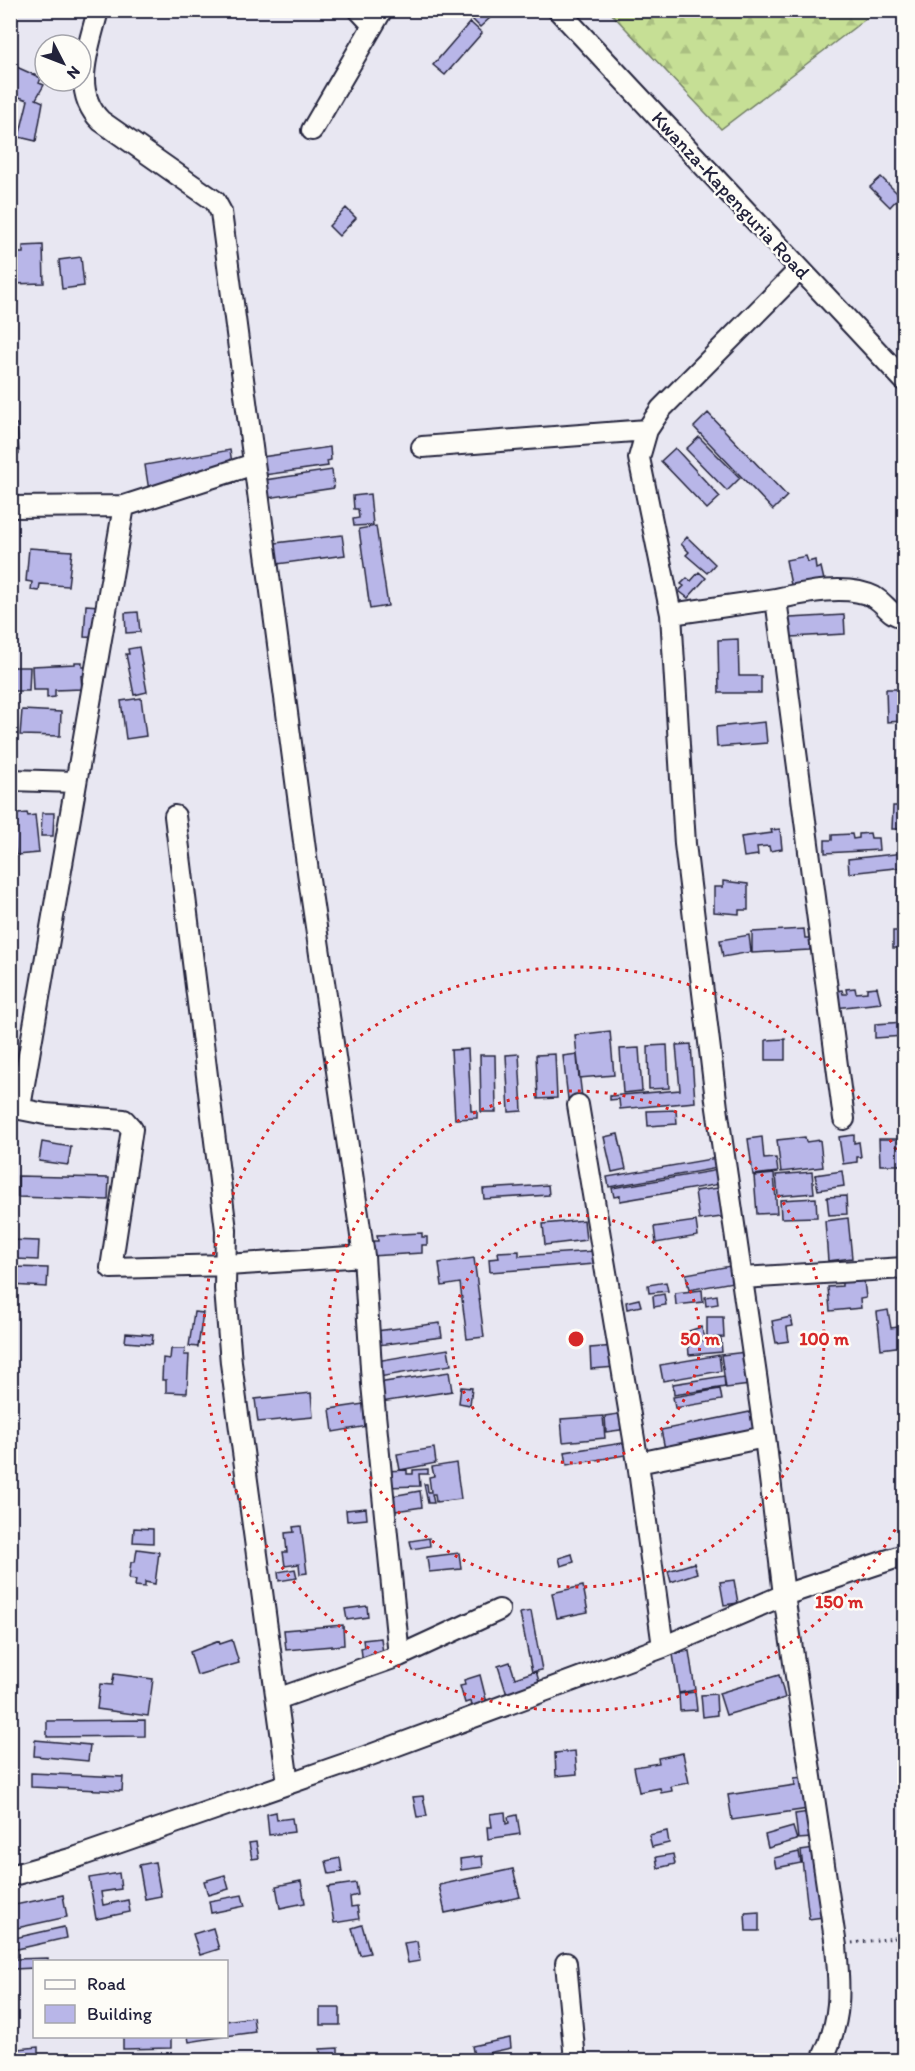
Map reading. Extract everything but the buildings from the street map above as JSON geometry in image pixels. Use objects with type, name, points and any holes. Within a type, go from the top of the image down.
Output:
[{"type":"street","points":[[98,10],[83,75],[85,95],[90,110],[101,121],[215,201],[221,212],[308,872],[364,1256],[372,1384],[399,1656]]},
{"type":"street","points":[[312,130],[378,18],[359,10]]},
{"type":"street","name":"Kwanza-Kapenguria Road","points":[[558,10],[904,380]]},
{"type":"street","points":[[800,269],[661,410],[647,430],[639,458],[671,614],[685,844],[717,1108],[765,1437],[784,1595],[836,1946],[841,1994],[838,2020],[822,2061]]},
{"type":"street","points":[[422,447],[647,430]]},
{"type":"street","points":[[10,507],[124,506],[254,464]]},
{"type":"street","points":[[124,506],[15,1107],[45,1114],[124,1120],[132,1129],[111,1268],[227,1265],[364,1256]]},
{"type":"street","points":[[671,614],[776,599],[818,590],[857,593],[874,597],[894,615],[904,617]]},
{"type":"street","points":[[776,599],[844,1119]]},
{"type":"street","points":[[10,780],[75,782]]},
{"type":"street","points":[[175,816],[226,1230],[225,1289],[231,1363],[288,1783]]},
{"type":"street","points":[[578,1105],[638,1464],[663,1647]]},
{"type":"street","points":[[742,1278],[904,1268]]},
{"type":"street","points":[[638,1464],[765,1437]]},
{"type":"street","points":[[10,1876],[77,1857],[288,1783],[663,1647],[784,1595],[904,1555]]},
{"type":"street","points":[[278,1700],[399,1656],[499,1610]]},
{"type":"street","points":[[566,1963],[575,2061]]},
{"type":"path","points":[[836,1946],[904,1936]]},
{"type":"green space","points":[[609,11],[876,11],[721,129]]}]
